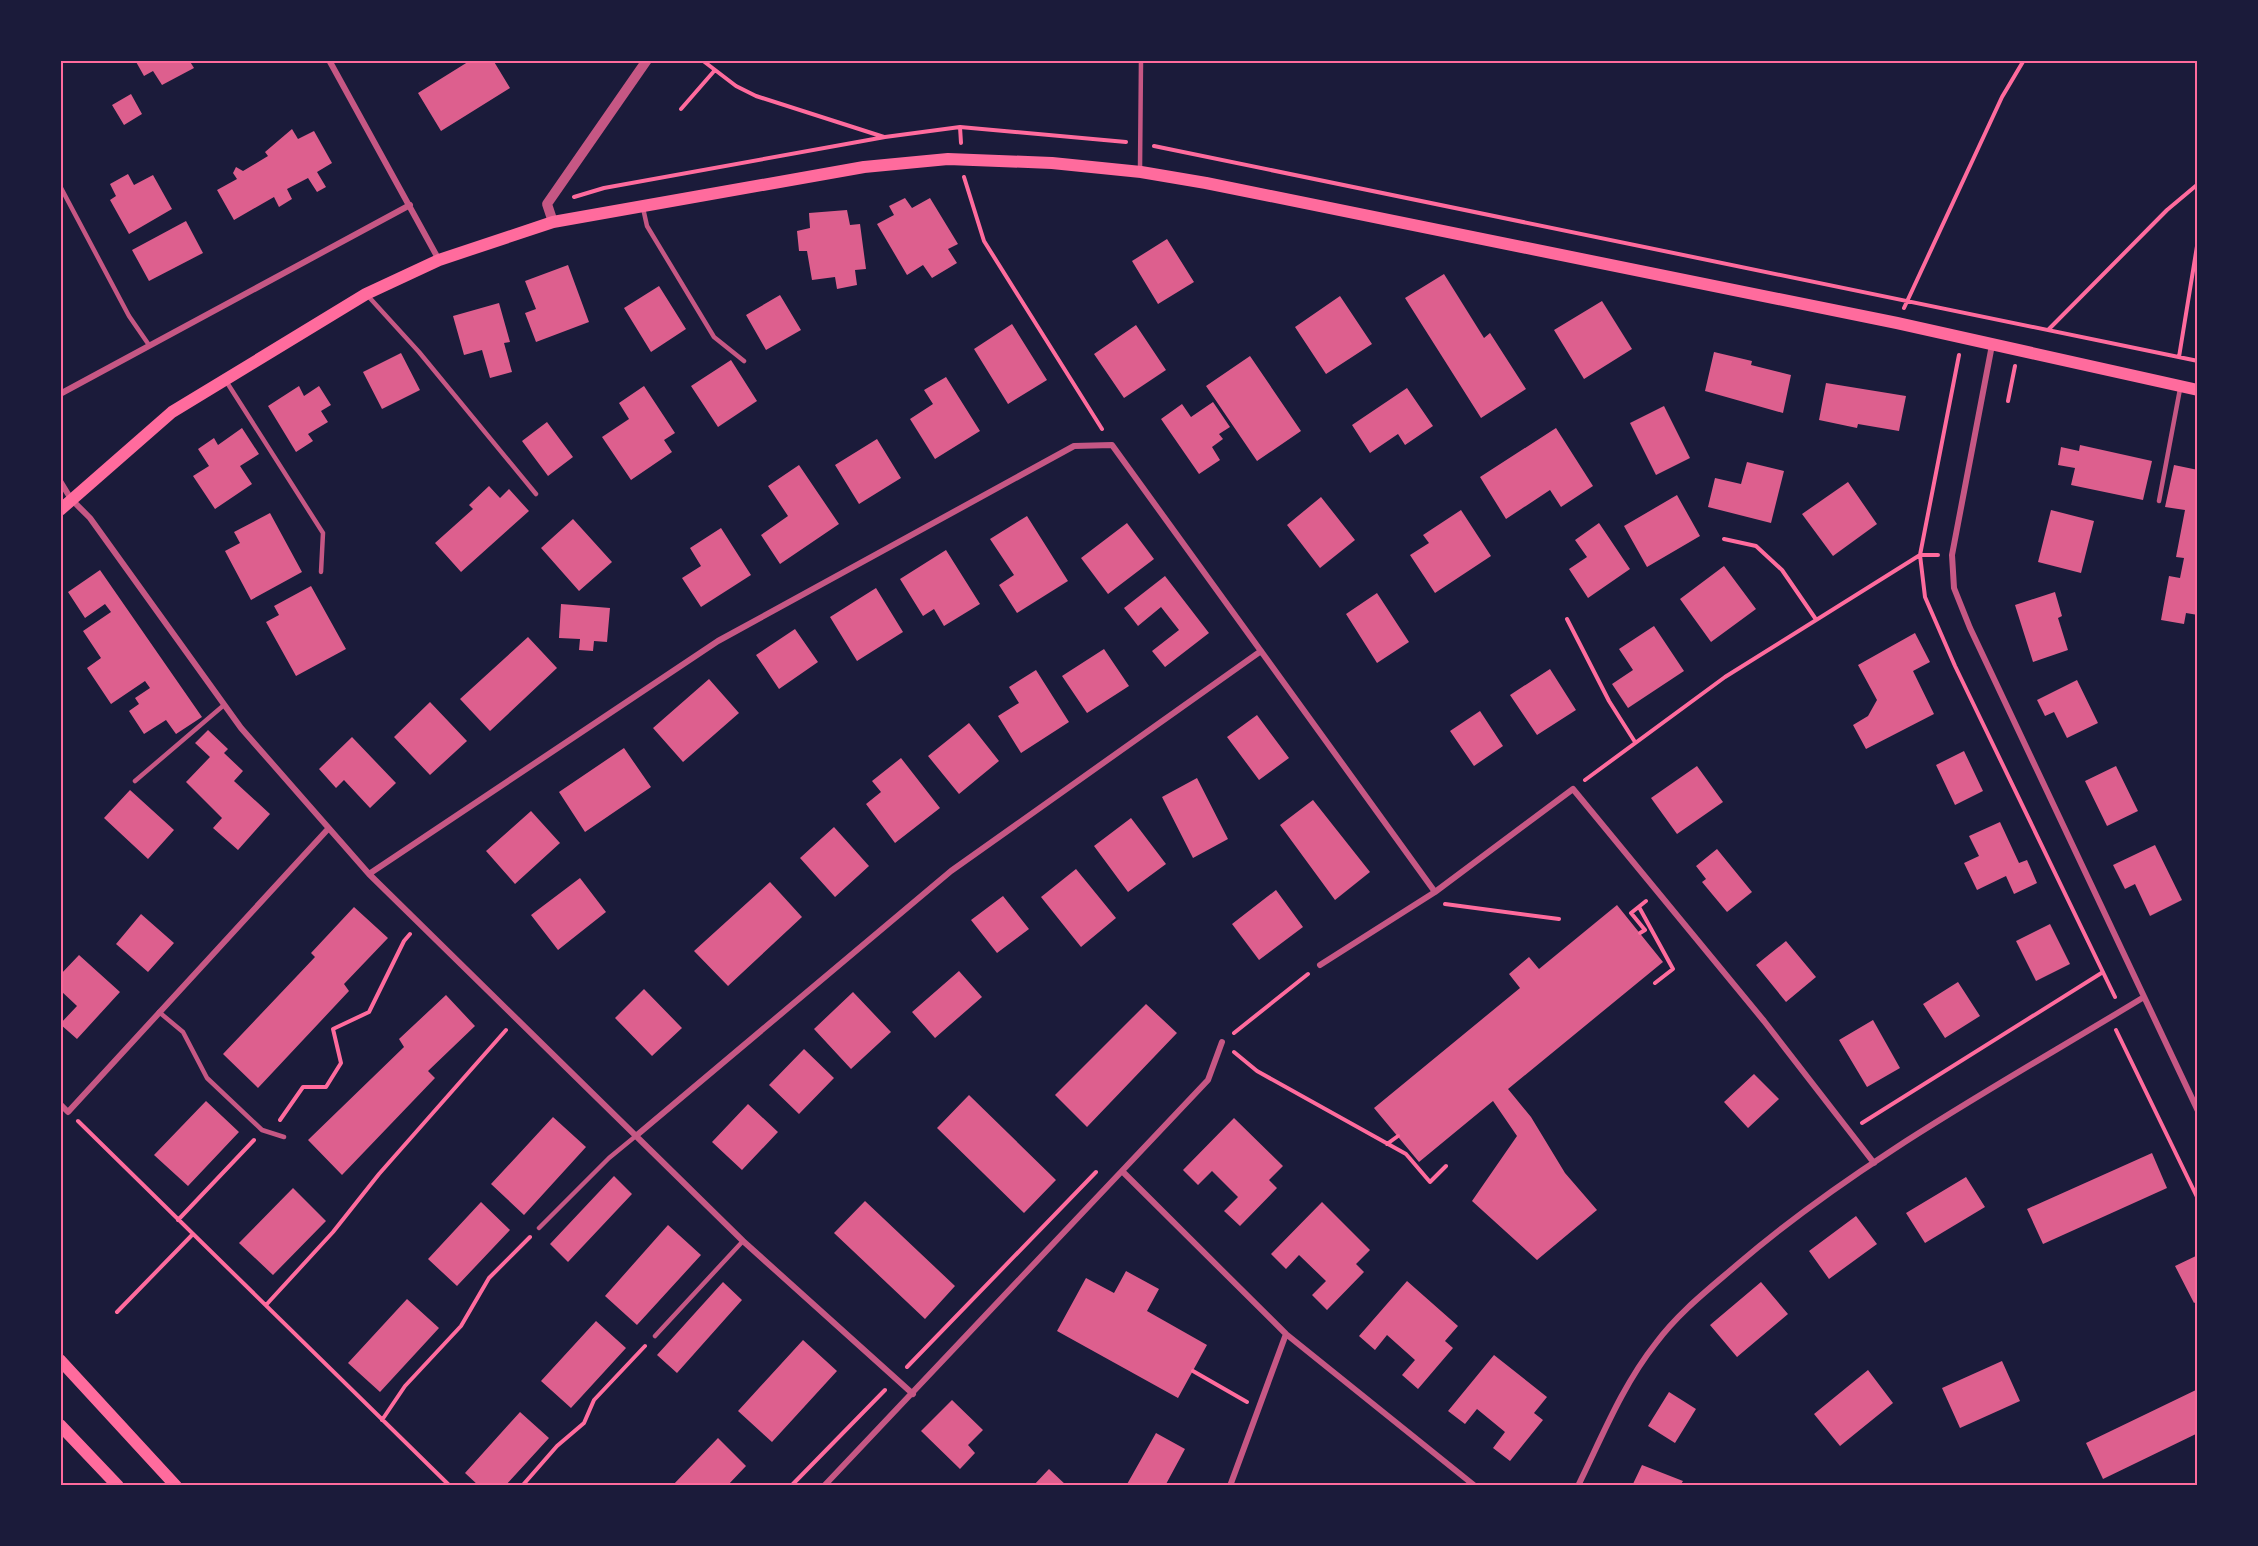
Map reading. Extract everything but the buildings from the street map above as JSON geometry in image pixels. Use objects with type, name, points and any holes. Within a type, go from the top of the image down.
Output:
[{"type":"main road","points":[[60,510],[172,412],[366,294],[439,260],[554,222],[864,167],[962,159],[1141,172],[1250,191],[1897,322],[2198,390]]},
{"type":"main road","points":[[60,1360],[176,1486]]},
{"type":"main road","points":[[60,1425],[118,1486]]},
{"type":"street","points":[[329,60],[439,260]]},
{"type":"street","points":[[554,222],[547,204],[647,60]]},
{"type":"street","points":[[60,394],[410,205]]},
{"type":"street","points":[[1992,345],[1952,555],[1954,588],[1970,628],[2144,998],[2195,1099],[2198,1111]]},
{"type":"street","points":[[369,874],[718,640],[1074,446],[1112,445],[1435,892]]},
{"type":"street","points":[[60,481],[71,499],[90,518],[224,705],[328,829],[369,874],[743,1241],[913,1394]]},
{"type":"street","points":[[637,1135],[951,871],[1261,651]]},
{"type":"street","points":[[1320,965],[1435,892],[1573,789],[1764,1021],[1874,1162]]},
{"type":"street","points":[[60,1104],[68,1112],[328,829]]},
{"type":"street","points":[[1578,1486],[1626,1386],[1656,1342],[1688,1307],[1778,1229],[1874,1162],[2144,998]]},
{"type":"street","points":[[824,1486],[1208,1080],[1222,1042]]},
{"type":"street","points":[[1123,1172],[1287,1334],[1475,1486]]},
{"type":"street","points":[[1230,1486],[1287,1334]]},
{"type":"lane","points":[[1141,60],[1141,172]]},
{"type":"lane","points":[[60,186],[129,316],[149,345]]},
{"type":"lane","points":[[643,206],[647,226],[714,337],[744,361]]},
{"type":"lane","points":[[366,294],[419,352],[536,494]]},
{"type":"lane","points":[[225,378],[322,533],[321,572]]},
{"type":"lane","points":[[2159,501],[2180,386]]},
{"type":"lane","points":[[135,781],[224,705]]},
{"type":"lane","points":[[159,1012],[183,1032],[207,1078],[262,1130],[284,1137]]},
{"type":"lane","points":[[539,1228],[609,1158],[637,1135]]},
{"type":"lane","points":[[655,1336],[743,1241]]},
{"type":"path","points":[[702,60],[756,96],[885,137]]},
{"type":"path","points":[[1897,322],[2001,97],[2024,60]]},
{"type":"path","points":[[681,109],[715,70]]},
{"type":"path","points":[[1140,144],[1908,299],[2198,361]]},
{"type":"path","points":[[962,159],[964,177],[984,241],[1112,445]]},
{"type":"path","points":[[2049,329],[2168,210],[2198,184]]},
{"type":"path","points":[[2179,357],[2198,240]]},
{"type":"path","points":[[1952,390],[1962,338]]},
{"type":"path","points":[[1724,539],[1756,546],[1782,570],[1815,618]]},
{"type":"path","points":[[1573,789],[1725,676],[1815,618],[1920,555],[1952,555]]},
{"type":"path","points":[[1567,619],[1609,701],[1635,741]]},
{"type":"path","points":[[1641,933],[1644,930],[1631,913],[1658,891]]},
{"type":"path","points":[[1435,892],[1444,904],[1559,920]]},
{"type":"path","points":[[1639,907],[1672,969],[1655,983]]},
{"type":"path","points":[[270,1132],[303,1087],[326,1087],[341,1063],[333,1029],[369,1012],[404,941]]},
{"type":"path","points":[[1320,965],[1222,1042],[1257,1071],[1406,1154],[1430,1182],[1446,1166]]},
{"type":"path","points":[[1850,1131],[2103,972]]},
{"type":"path","points":[[2110,1018],[2198,1199]]},
{"type":"path","points":[[266,1305],[333,1232],[379,1174],[494,1044]]},
{"type":"path","points":[[68,1112],[450,1486]]},
{"type":"path","points":[[178,1220],[262,1130]]},
{"type":"path","points":[[1387,1144],[1398,1136]]},
{"type":"path","points":[[791,1486],[1100,1168]]},
{"type":"path","points":[[382,1420],[405,1386],[461,1326],[489,1278],[539,1228]]},
{"type":"path","points":[[117,1312],[193,1234]]},
{"type":"path","points":[[522,1486],[557,1446],[584,1423],[594,1400],[655,1336]]},
{"type":"path","points":[[1193,1371],[1243,1400]]}]
